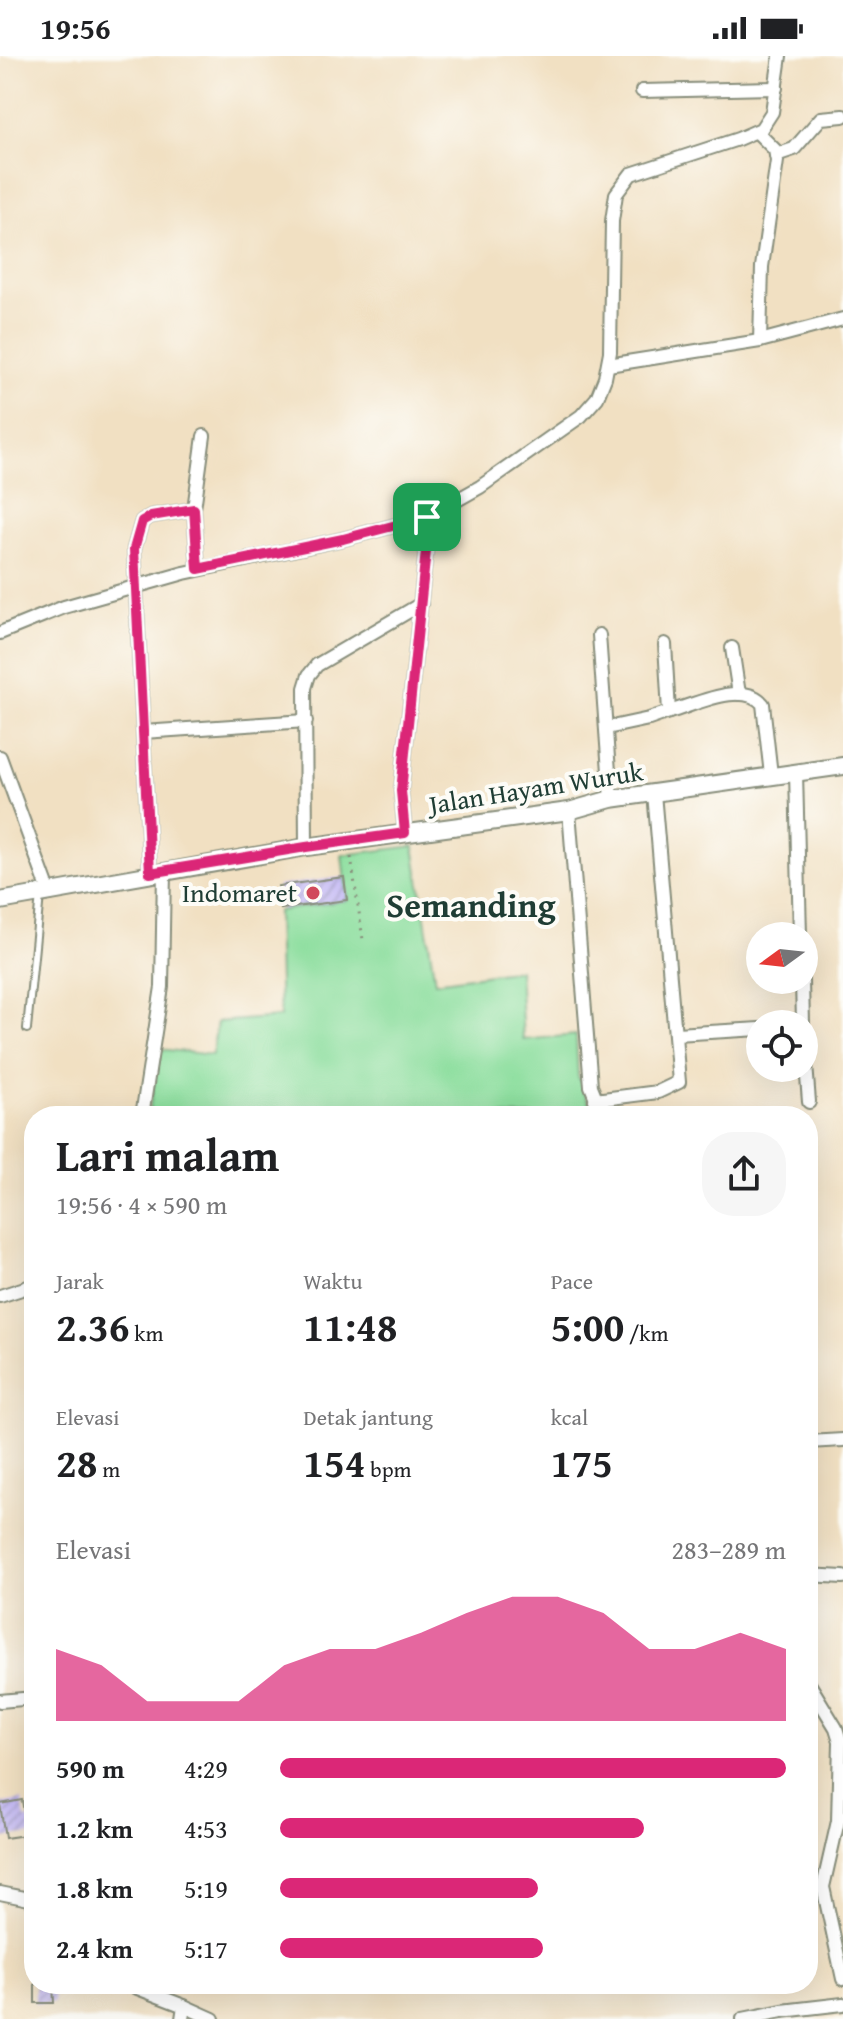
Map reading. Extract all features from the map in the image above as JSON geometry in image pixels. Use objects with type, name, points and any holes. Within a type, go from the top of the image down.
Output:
[{"type":"main road","name":"Jalan Hayam Wuruk","points":[[0,901],[306,847],[569,811],[611,799],[843,766]]},
{"type":"street","points":[[0,633],[64,607],[135,586],[427,517],[480,487],[581,416],[597,398],[608,365],[612,221],[619,187],[642,169],[757,132],[772,112],[780,56]]},
{"type":"street","points":[[642,91],[776,88]]},
{"type":"street","points":[[776,155],[794,149],[821,118],[843,116]]},
{"type":"street","points":[[757,132],[766,139],[777,161],[762,267],[760,341]]},
{"type":"street","points":[[608,365],[760,341],[843,319]]},
{"type":"street","points":[[198,569],[194,509],[204,436]]},
{"type":"street","points":[[144,1106],[162,987],[157,872],[143,732],[134,549],[142,521],[151,516],[194,509]]},
{"type":"street","points":[[405,833],[401,791],[427,517]]},
{"type":"street","points":[[306,847],[305,688],[309,675],[317,665],[421,604]]},
{"type":"street","points":[[599,635],[611,799]]},
{"type":"street","points":[[665,644],[669,712]]},
{"type":"street","points":[[732,648],[739,694]]},
{"type":"street","points":[[607,728],[739,694],[757,697],[763,704],[771,775]]},
{"type":"street","points":[[143,732],[306,721]]},
{"type":"street","points":[[0,757],[45,895]]},
{"type":"street","points":[[796,772],[800,922]]},
{"type":"street","points":[[595,1100],[658,1092],[679,1082],[654,793]]},
{"type":"street","points":[[569,811],[590,1077],[598,1106]]},
{"type":"street","points":[[676,1034],[746,1030]]},
{"type":"street","points":[[807,1082],[809,1102]]},
{"type":"street","points":[[0,1296],[24,1288]]},
{"type":"street","points":[[818,1441],[843,1440]]},
{"type":"street","points":[[818,1576],[843,1577]]},
{"type":"street","points":[[818,1698],[836,1728],[842,1755],[838,1821],[823,1887],[843,1979]]},
{"type":"street","points":[[0,1701],[24,1699]]},
{"type":"street","points":[[0,1893],[24,1898]]},
{"type":"street","points":[[146,1994],[183,2013],[213,2019]]},
{"type":"street","points":[[743,2019],[843,2004]]},
{"type":"lane","points":[[27,1029],[45,895]]},
{"type":"path","points":[[348,842],[363,940]]},
{"type":"green space","points":[[414,846],[435,982],[519,970],[523,1040],[576,1035],[578,1076],[591,1106],[150,1106],[160,1049],[212,1055],[217,1022],[280,1017],[277,911],[347,900],[342,855]]},
{"type":"building","name":"Indomaret","points":[[344,877],[347,900],[281,909],[278,886]]},
{"type":"building","points":[[22,1800],[24,1835],[5,1838],[0,1804]]},
{"type":"building","points":[[35,1994],[54,1994],[54,2003],[35,2003]]},
{"type":"place","name":"Indomaret","points":[[313,893]]},
{"type":"district","name":"Semanding","points":[[471,905]]},
{"type":"route","points":[[194,509],[198,569],[343,539],[427,517],[401,791],[405,833],[150,873],[134,549],[142,521],[151,516],[194,509]]}]
